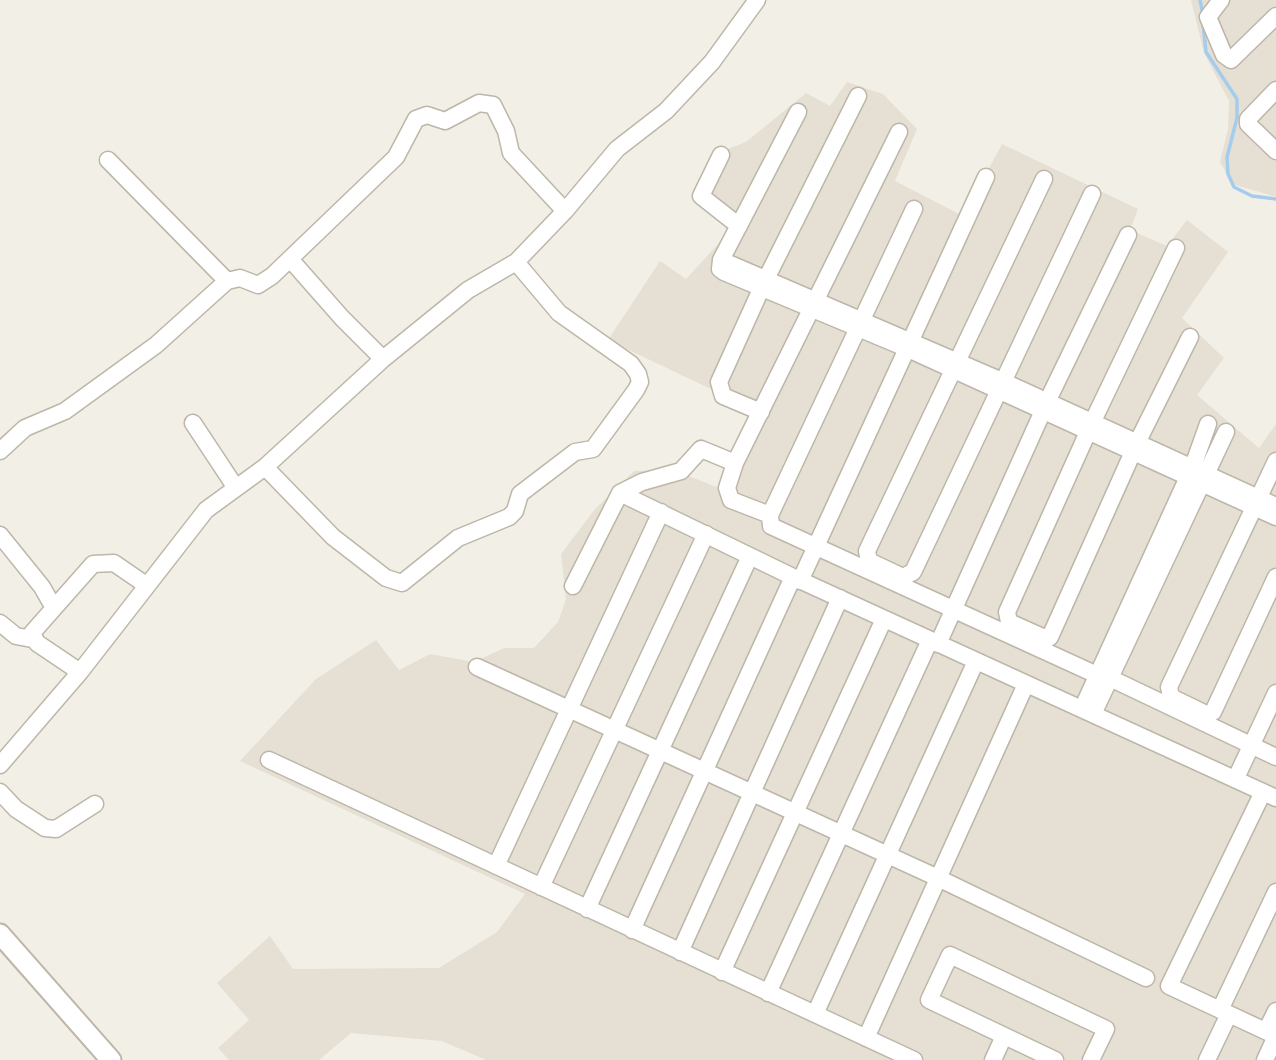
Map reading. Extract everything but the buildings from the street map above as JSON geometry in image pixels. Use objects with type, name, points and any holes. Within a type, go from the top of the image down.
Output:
[{"type":"street","points":[[0,765],[80,673],[145,585],[206,510],[265,467],[383,359],[468,290],[516,262],[565,211],[617,149],[666,111],[712,62],[757,0]]},
{"type":"street","points":[[1221,0],[1208,17],[1224,55],[1231,60],[1276,16]]},
{"type":"street","points":[[1276,90],[1248,119],[1248,124],[1276,151]]},
{"type":"street","points":[[761,412],[723,396],[719,390],[719,382],[858,96]]},
{"type":"street","points":[[0,451],[25,428],[65,411],[156,345],[227,282],[240,278],[258,285],[290,258],[396,156],[416,119],[427,115],[445,121],[482,102],[493,106],[501,117],[511,153],[565,211]]},
{"type":"street","points":[[798,112],[721,260],[720,270],[765,283],[1000,385],[1256,502],[1276,517]]},
{"type":"street","points":[[770,515],[731,500],[727,494],[735,463],[899,132]]},
{"type":"street","points":[[721,155],[701,197],[738,226]]},
{"type":"street","points":[[108,160],[227,282]]},
{"type":"street","points":[[632,930],[705,770],[797,579],[816,546],[986,177]]},
{"type":"street","points":[[1044,179],[953,365],[867,551],[869,561],[904,577],[913,572],[1092,194]]},
{"type":"street","points":[[914,209],[770,515],[771,526],[1276,757]]},
{"type":"street","points":[[768,993],[934,642],[953,610],[1045,407],[1128,235]]},
{"type":"street","points":[[1177,247],[1090,427],[1006,615],[1013,624],[1047,639],[1051,637],[1135,449],[1190,337]]},
{"type":"street","points":[[290,258],[383,359]]},
{"type":"street","points":[[265,467],[333,537],[386,578],[402,583],[458,538],[509,517],[516,511],[520,494],[575,452],[593,449],[636,390],[640,382],[638,374],[631,364],[559,313],[516,262]]},
{"type":"street","points":[[193,423],[236,488]]},
{"type":"street","points":[[1197,475],[1208,424]]},
{"type":"street","points":[[1087,712],[1197,475],[1226,432]]},
{"type":"street","points":[[573,586],[620,492],[642,482],[681,471],[701,449],[735,463]]},
{"type":"street","points":[[1276,461],[1169,687],[1171,697],[1206,714],[1213,712],[1276,577]]},
{"type":"street","points":[[620,492],[797,579],[1270,795],[1169,986],[1276,1036],[1265,1060]]},
{"type":"street","points":[[1256,502],[1276,506]]},
{"type":"street","points":[[496,866],[661,512]]},
{"type":"street","points":[[541,887],[706,534]]},
{"type":"street","points":[[0,535],[42,587],[54,608]]},
{"type":"street","points":[[587,909],[750,556]]},
{"type":"street","points":[[32,639],[54,608],[93,564],[114,563],[145,585]]},
{"type":"street","points":[[680,952],[839,598]]},
{"type":"street","points":[[722,972],[884,619]]},
{"type":"street","points":[[2,627],[16,636],[32,639],[80,673]]},
{"type":"street","points":[[815,1014],[976,661]]},
{"type":"street","points":[[477,667],[842,833],[1146,978]]},
{"type":"street","points":[[866,1038],[1026,684]]},
{"type":"street","points":[[1236,778],[1276,693]]},
{"type":"street","points":[[268,760],[914,1060]]},
{"type":"street","points":[[0,792],[16,809],[45,828],[56,829],[95,804]]},
{"type":"street","points":[[1208,1060],[1224,1012],[1276,892]]},
{"type":"street","points":[[0,935],[111,1060]]},
{"type":"street","points":[[1055,1060],[929,1000],[950,955],[1106,1029],[1091,1060]]},
{"type":"street","points":[[1266,1031],[1276,1011]]},
{"type":"street","points":[[993,1060],[1004,1036]]},
{"type":"shaded area","points":[[1191,0],[1276,0],[1276,197],[1232,184],[1220,162],[1228,129],[1229,101],[1204,53]]},
{"type":"shaded area","points":[[847,82],[883,94],[917,129],[895,181],[963,216],[1002,144],[1138,209],[1130,230],[1167,246],[1187,220],[1228,252],[1182,318],[1224,358],[1197,395],[1259,448],[1276,424],[1276,1060],[486,1060],[442,1041],[351,1033],[319,1060],[229,1060],[218,1048],[249,1020],[217,983],[270,936],[293,969],[439,968],[497,932],[525,894],[240,761],[316,679],[376,640],[399,670],[430,654],[474,662],[504,648],[534,648],[558,622],[566,599],[561,554],[595,509],[634,471],[673,470],[727,491],[763,414],[608,340],[660,261],[686,279],[730,231],[700,196],[717,153],[746,142],[806,93],[830,106]]},
{"type":"waterway","points":[[1200,0],[1203,15]]},
{"type":"waterway","points":[[1203,23],[1206,52],[1237,99],[1237,118],[1227,157],[1228,174],[1234,187],[1252,196],[1276,199]]}]
